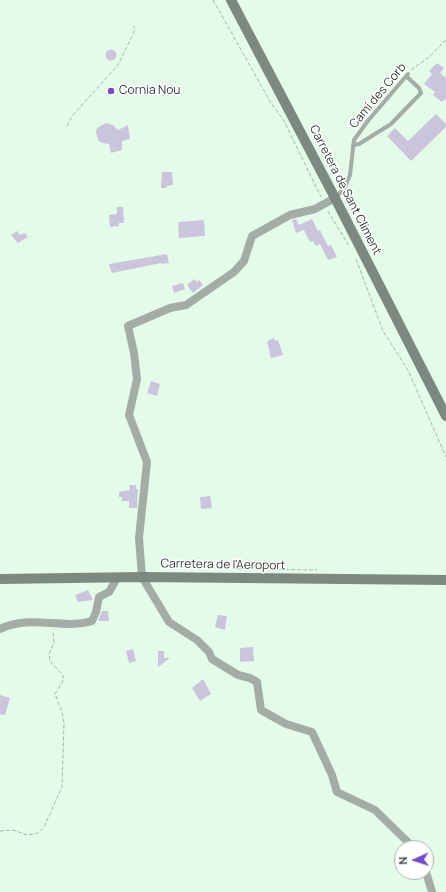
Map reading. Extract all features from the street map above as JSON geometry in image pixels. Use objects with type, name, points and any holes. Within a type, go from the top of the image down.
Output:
[{"type":"main road","name":"Carretera de Sant Climent","points":[[230,0],[336,198],[439,403]]},
{"type":"main road","points":[[439,403],[446,416]]},
{"type":"main road","points":[[439,403],[446,426]]},
{"type":"main road","name":"Carretera de l'Aeroport","points":[[0,579],[142,577],[446,580]]},
{"type":"street","points":[[336,198],[315,209],[290,215],[252,236],[244,261],[234,272],[186,305],[170,308],[128,326],[134,353],[137,379],[129,415],[147,462],[139,538],[142,577],[169,622],[197,640],[209,652],[212,659],[238,675],[250,678],[257,682],[261,710],[286,724],[312,732],[332,775],[337,792],[374,810],[406,840]]},
{"type":"street","points":[[0,629],[10,624],[30,621],[75,624],[92,621],[96,612],[99,597],[109,592],[117,578]]},
{"type":"street","points":[[428,880],[432,892]]},
{"type":"lane","name":"Camí des Corb","points":[[336,198],[345,187],[350,176],[354,140],[367,122],[407,75]]},
{"type":"lane","points":[[353,145],[359,144],[391,124],[421,93],[419,88],[407,75]]},
{"type":"path","points":[[213,0],[268,97],[284,121],[324,204],[351,248]]},
{"type":"path","points":[[67,126],[72,116],[118,65],[134,32],[134,26]]},
{"type":"path","name":"Camí des Corb","points":[[407,75],[429,57],[446,40]]},
{"type":"path","points":[[355,257],[383,331],[408,370],[446,457]]},
{"type":"path","points":[[0,831],[13,830],[27,835],[38,833],[44,827],[62,787],[64,723],[62,712],[55,694],[64,679],[62,674],[50,661],[49,654],[54,643],[52,622]]},
{"type":"building","points":[[111,49],[115,51],[117,55],[115,59],[111,61],[107,59],[105,55],[107,51]]},
{"type":"building","points":[[437,63],[444,68],[440,73],[446,78],[446,99],[442,102],[433,95],[435,92],[424,84],[432,74],[429,71]]},
{"type":"building","points":[[436,114],[446,124],[446,127],[411,161],[387,136],[395,128],[408,141]]},
{"type":"building","points":[[106,123],[113,125],[118,130],[128,125],[130,139],[122,141],[122,150],[111,153],[109,144],[102,143],[98,140],[96,132],[97,128]]},
{"type":"building","points":[[162,172],[172,172],[173,185],[167,186],[166,188],[161,188]]},
{"type":"building","points":[[117,207],[123,207],[124,223],[119,223],[119,226],[110,227],[109,215],[117,214]]},
{"type":"building","points":[[296,219],[299,225],[312,219],[318,231],[320,230],[328,246],[331,245],[337,257],[328,260],[320,244],[316,246],[313,241],[310,242],[304,230],[296,233],[292,220]]},
{"type":"building","points":[[204,220],[205,236],[179,238],[178,222]]},
{"type":"building","points":[[17,231],[20,235],[25,233],[28,237],[18,243],[11,235]]},
{"type":"building","points":[[167,254],[169,263],[161,263],[112,273],[109,264]]},
{"type":"building","points":[[194,279],[197,282],[199,280],[203,285],[193,293],[187,285]]},
{"type":"building","points":[[183,283],[185,289],[174,293],[172,286]]},
{"type":"building","points":[[274,338],[275,341],[278,340],[283,355],[271,358],[267,341]]},
{"type":"building","points":[[151,381],[160,384],[157,396],[147,393]]},
{"type":"building","points":[[129,485],[136,485],[136,489],[138,489],[137,508],[129,508],[129,501],[122,501],[122,497],[119,497],[119,492],[130,490]]},
{"type":"building","points":[[210,496],[212,508],[201,509],[200,497]]},
{"type":"building","points":[[88,590],[93,600],[78,602],[75,595]]},
{"type":"building","points":[[102,611],[108,611],[109,621],[98,621]]},
{"type":"building","points":[[218,615],[227,616],[225,630],[215,627]]},
{"type":"building","points":[[253,647],[254,661],[240,662],[240,648]]},
{"type":"building","points":[[133,649],[136,661],[129,663],[126,651]]},
{"type":"building","points":[[158,651],[164,651],[164,658],[170,658],[158,667]]},
{"type":"building","points":[[203,679],[211,694],[200,701],[192,688]]},
{"type":"building","points":[[0,695],[10,698],[5,715],[0,714]]},
{"type":"place","name":"Cornia Nou","points":[[111,91]]}]
